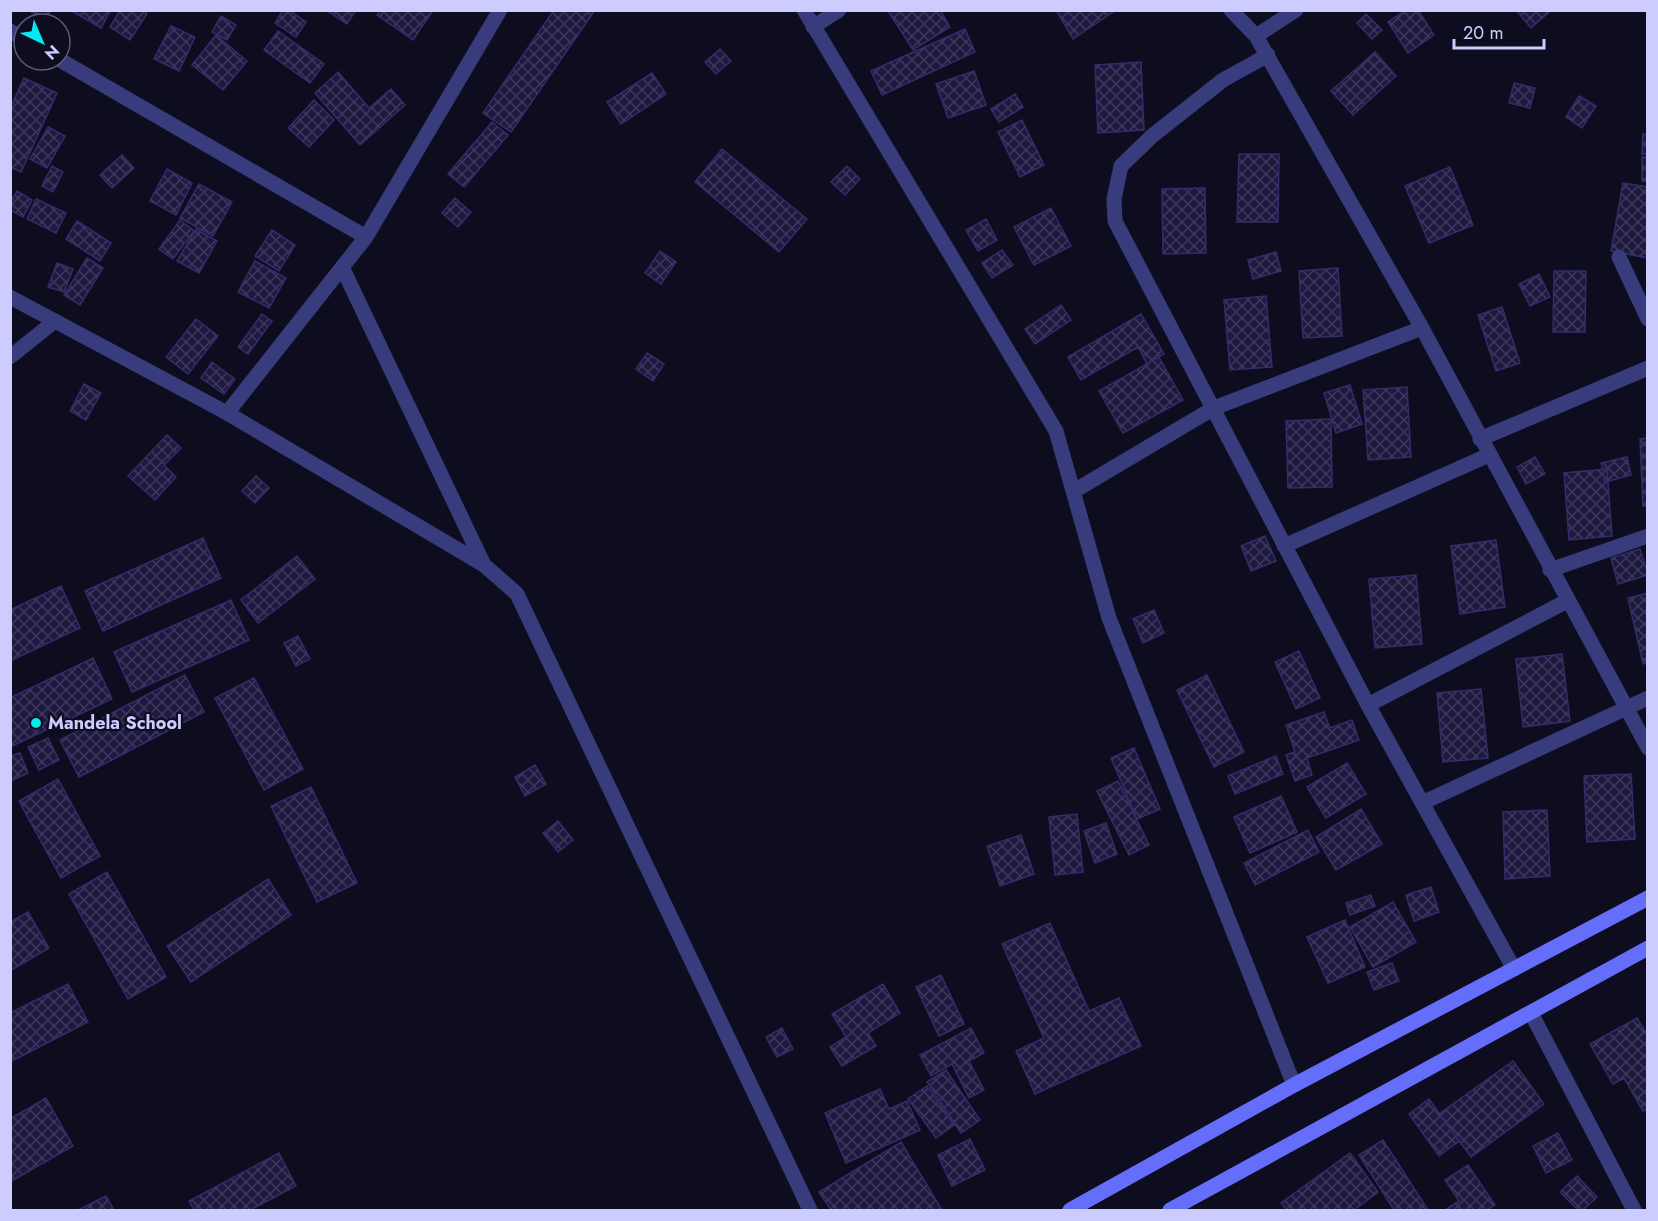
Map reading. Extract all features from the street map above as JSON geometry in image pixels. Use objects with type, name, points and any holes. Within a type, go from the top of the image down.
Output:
[{"type":"street","points":[[227,413],[366,237],[501,10]]},
{"type":"street","points":[[804,10],[1056,431],[1109,618],[1294,1084]]},
{"type":"street","points":[[813,27],[839,10]]},
{"type":"street","points":[[1231,10],[1256,36],[1268,55],[1422,328],[1647,748]]},
{"type":"street","points":[[1256,36],[1296,10]]},
{"type":"street","points":[[1268,55],[1223,80],[1152,136],[1121,166],[1114,199],[1115,221],[1368,705],[1514,969]]},
{"type":"street","points":[[72,67],[366,237]]},
{"type":"street","points":[[1619,257],[1647,319]]},
{"type":"street","points":[[342,267],[484,565]]},
{"type":"street","points":[[10,297],[227,413],[484,565],[517,594],[810,1210]]},
{"type":"street","points":[[10,357],[55,321]]},
{"type":"street","points":[[1074,491],[1214,408],[1422,328]]},
{"type":"street","points":[[1480,439],[1647,368]]},
{"type":"street","points":[[1284,546],[1489,455]]},
{"type":"street","points":[[1550,570],[1647,536]]},
{"type":"street","points":[[1368,705],[1567,601]]},
{"type":"street","points":[[1422,803],[1627,710],[1647,698]]},
{"type":"street","points":[[1070,1210],[1294,1084],[1647,898]]},
{"type":"street","points":[[1170,1210],[1647,948]]},
{"type":"street","points":[[1531,1013],[1634,1210]]},
{"type":"building","points":[[28,10],[51,10],[50,12]]},
{"type":"building","points":[[70,10],[111,10],[101,28]]},
{"type":"building","points":[[120,10],[142,10],[147,14],[130,40],[110,27]]},
{"type":"building","points":[[283,10],[289,10],[306,22],[296,37],[275,23]]},
{"type":"building","points":[[326,10],[356,10],[347,24]]},
{"type":"building","points":[[381,10],[430,10],[432,12],[413,40],[377,15]]},
{"type":"building","points":[[554,10],[595,10],[511,132],[483,113]]},
{"type":"building","points":[[940,10],[950,27],[913,50],[888,11]]},
{"type":"building","points":[[1056,10],[1116,10],[1073,39]]},
{"type":"building","points":[[1406,10],[1418,10],[1434,35],[1408,53],[1388,22]]},
{"type":"building","points":[[1516,10],[1548,10],[1549,12],[1531,28]]},
{"type":"building","points":[[1366,14],[1382,30],[1372,39],[1357,23]]},
{"type":"building","points":[[221,16],[236,25],[227,40],[212,32]]},
{"type":"building","points":[[171,26],[195,37],[179,71],[154,59]]},
{"type":"building","points":[[965,29],[975,52],[882,95],[871,71]]},
{"type":"building","points":[[278,31],[324,64],[310,83],[264,50]]},
{"type":"building","points":[[216,35],[247,61],[223,90],[192,65]]},
{"type":"building","points":[[720,49],[731,61],[716,74],[705,62]]},
{"type":"building","points":[[1375,52],[1396,76],[1353,115],[1331,91]]},
{"type":"building","points":[[1141,62],[1144,130],[1098,133],[1095,65]]},
{"type":"building","points":[[974,71],[986,105],[948,118],[936,84]]},
{"type":"building","points":[[338,72],[369,108],[391,89],[405,105],[360,145],[315,93]]},
{"type":"building","points":[[652,73],[666,94],[621,124],[607,102]]},
{"type":"building","points":[[24,78],[57,93],[21,172],[10,167],[10,109]]},
{"type":"building","points":[[1514,83],[1535,88],[1530,108],[1509,103]]},
{"type":"building","points":[[1015,94],[1023,107],[999,122],[991,109]]},
{"type":"building","points":[[1579,96],[1596,106],[1582,128],[1566,117]]},
{"type":"building","points":[[314,100],[334,120],[309,147],[288,128]]},
{"type":"building","points":[[1022,120],[1044,165],[1020,177],[998,132]]},
{"type":"building","points":[[492,122],[508,135],[464,187],[448,174]]},
{"type":"building","points":[[48,127],[65,136],[47,168],[30,159]]},
{"type":"building","points":[[1643,134],[1648,135],[1648,154],[1642,154]]},
{"type":"building","points":[[722,149],[807,219],[779,252],[695,182]]},
{"type":"building","points":[[1239,154],[1279,154],[1278,222],[1237,222]]},
{"type":"building","points":[[122,155],[134,168],[112,188],[100,175]]},
{"type":"building","points":[[1642,157],[1648,157],[1648,181],[1642,181]]},
{"type":"building","points":[[52,166],[63,172],[53,192],[42,186]]},
{"type":"building","points":[[847,166],[860,179],[845,195],[831,182]]},
{"type":"building","points":[[1450,167],[1473,225],[1429,243],[1405,186]]},
{"type":"building","points":[[167,169],[192,183],[176,215],[150,201]]},
{"type":"building","points":[[1623,183],[1648,187],[1648,258],[1611,251]]},
{"type":"building","points":[[199,184],[232,202],[213,236],[180,218]]},
{"type":"building","points":[[1205,188],[1206,253],[1163,254],[1162,189]]},
{"type":"building","points":[[17,191],[32,200],[23,217],[10,210],[10,203]]},
{"type":"building","points":[[455,198],[471,212],[458,227],[442,213]]},
{"type":"building","points":[[36,199],[66,213],[56,233],[27,219]]},
{"type":"building","points":[[1051,208],[1071,246],[1034,265],[1014,227]]},
{"type":"building","points":[[986,219],[997,240],[978,251],[966,230]]},
{"type":"building","points":[[180,220],[194,231],[173,259],[159,249]]},
{"type":"building","points":[[77,221],[111,243],[100,261],[66,239]]},
{"type":"building","points":[[196,229],[217,241],[199,273],[177,261]]},
{"type":"building","points":[[272,230],[295,245],[279,271],[255,256]]},
{"type":"building","points":[[1002,250],[1013,265],[992,278],[982,263]]},
{"type":"building","points":[[660,251],[676,262],[661,284],[645,273]]},
{"type":"building","points":[[1276,252],[1281,271],[1253,279],[1248,260]]},
{"type":"building","points":[[87,258],[103,268],[80,305],[64,295]]},
{"type":"building","points":[[255,261],[286,278],[269,308],[238,292]]},
{"type":"building","points":[[57,263],[73,269],[64,292],[48,287]]},
{"type":"building","points":[[1338,268],[1342,336],[1303,338],[1299,271]]},
{"type":"building","points":[[1554,271],[1586,271],[1585,332],[1553,332]]},
{"type":"building","points":[[1539,274],[1550,297],[1530,306],[1519,284]]},
{"type":"building","points":[[1266,296],[1272,367],[1230,370],[1224,300]]},
{"type":"building","points":[[1061,305],[1071,320],[1035,344],[1025,329]]},
{"type":"building","points":[[1502,307],[1520,363],[1496,371],[1478,315]]},
{"type":"building","points":[[262,314],[272,321],[248,354],[238,347]]},
{"type":"building","points":[[1141,314],[1164,354],[1147,364],[1138,347],[1081,380],[1068,357]]},
{"type":"building","points":[[196,319],[218,336],[188,374],[166,357]]},
{"type":"building","points":[[647,353],[664,364],[653,381],[636,369]]},
{"type":"building","points":[[1159,357],[1183,400],[1123,433],[1099,391]]},
{"type":"building","points":[[212,362],[235,379],[224,394],[201,378]]},
{"type":"building","points":[[84,384],[101,393],[86,420],[70,411]]},
{"type":"building","points":[[1350,385],[1362,424],[1336,433],[1324,393]]},
{"type":"building","points":[[1407,387],[1411,457],[1368,460],[1363,390]]},
{"type":"building","points":[[1331,419],[1332,487],[1288,488],[1286,421]]},
{"type":"building","points":[[167,435],[181,448],[164,465],[176,477],[155,500],[128,476]]},
{"type":"building","points":[[1648,438],[1648,506],[1643,506],[1640,439]]},
{"type":"building","points":[[1535,457],[1545,474],[1526,484],[1517,467]]},
{"type":"building","points":[[1627,457],[1631,475],[1605,482],[1601,463]]},
{"type":"building","points":[[1607,469],[1612,536],[1569,540],[1564,473]]},
{"type":"building","points":[[256,476],[269,488],[255,503],[242,491]]},
{"type":"building","points":[[1265,536],[1276,561],[1251,571],[1241,546]]},
{"type":"building","points":[[203,538],[221,578],[103,631],[85,591]]},
{"type":"building","points":[[1496,540],[1505,607],[1460,614],[1451,546]]},
{"type":"building","points":[[1640,549],[1648,575],[1618,584],[1611,558]]},
{"type":"building","points":[[297,556],[315,579],[258,623],[241,600]]},
{"type":"building","points":[[1416,575],[1422,644],[1375,648],[1369,579]]},
{"type":"building","points":[[61,586],[80,628],[10,661],[10,610]]},
{"type":"building","points":[[1648,593],[1648,662],[1643,664],[1628,598]]},
{"type":"building","points":[[231,600],[249,640],[132,692],[114,652]]},
{"type":"building","points":[[1154,610],[1164,633],[1143,643],[1133,619]]},
{"type":"building","points":[[298,636],[310,659],[296,666],[284,643]]},
{"type":"building","points":[[1299,651],[1320,698],[1296,709],[1275,662]]},
{"type":"building","points":[[1562,654],[1570,721],[1523,727],[1516,659]]},
{"type":"building","name":"Mandela School","points":[[93,658],[112,699],[10,747],[10,698]]},
{"type":"building","points":[[185,675],[204,712],[79,777],[60,740]]},
{"type":"building","points":[[1207,675],[1244,752],[1214,767],[1177,690]]},
{"type":"building","points":[[254,678],[303,769],[264,790],[215,698]]},
{"type":"building","points":[[1481,689],[1488,758],[1443,762],[1437,693]]},
{"type":"building","points":[[1324,712],[1330,728],[1352,720],[1359,740],[1307,758],[1312,775],[1295,781],[1286,755],[1295,752],[1286,725]]},
{"type":"building","points":[[48,738],[59,760],[39,770],[28,747]]},
{"type":"building","points":[[1134,748],[1160,809],[1137,819],[1111,758]]},
{"type":"building","points":[[20,753],[28,773],[10,781],[10,756]]},
{"type":"building","points":[[1276,756],[1283,774],[1235,794],[1228,776]]},
{"type":"building","points":[[1347,763],[1366,794],[1326,818],[1307,787]]},
{"type":"building","points":[[535,765],[546,784],[525,796],[515,777]]},
{"type":"building","points":[[1631,774],[1635,839],[1587,842],[1584,776]]},
{"type":"building","points":[[58,779],[100,856],[61,878],[19,801]]},
{"type":"building","points":[[1118,781],[1149,845],[1129,855],[1097,791]]},
{"type":"building","points":[[311,787],[357,883],[317,902],[271,806]]},
{"type":"building","points":[[1281,796],[1297,832],[1250,853],[1234,817]]},
{"type":"building","points":[[1361,809],[1382,844],[1336,870],[1316,837]]},
{"type":"building","points":[[1547,810],[1550,876],[1505,879],[1503,812]]},
{"type":"building","points":[[1077,814],[1083,872],[1055,875],[1049,817]]},
{"type":"building","points":[[558,821],[573,840],[558,852],[543,833]]},
{"type":"building","points":[[1106,823],[1117,854],[1095,863],[1084,831]]},
{"type":"building","points":[[1308,830],[1319,852],[1255,885],[1244,863]]},
{"type":"building","points":[[1021,835],[1034,874],[1000,886],[987,846]]},
{"type":"building","points":[[107,872],[166,977],[128,999],[69,894]]},
{"type":"building","points":[[268,879],[291,915],[191,982],[167,946]]},
{"type":"building","points":[[1431,887],[1439,912],[1414,921],[1406,895]]},
{"type":"building","points":[[1371,895],[1375,906],[1350,915],[1346,903]]},
{"type":"building","points":[[1393,902],[1416,942],[1373,967],[1350,927]]},
{"type":"building","points":[[28,912],[49,948],[10,971],[10,922]]},
{"type":"building","points":[[1345,920],[1365,967],[1328,983],[1307,937]]},
{"type":"building","points":[[1050,923],[1089,1011],[1119,998],[1141,1046],[1035,1094],[1016,1051],[1044,1038],[1002,944]]},
{"type":"building","points":[[1392,963],[1399,981],[1374,990],[1367,972]]},
{"type":"building","points":[[941,975],[964,1024],[939,1036],[916,987]]},
{"type":"building","points":[[68,984],[88,1022],[10,1062],[10,1013]]},
{"type":"building","points":[[883,984],[900,1013],[868,1033],[876,1046],[842,1066],[830,1047],[846,1037],[832,1014]]},
{"type":"building","points":[[1637,1018],[1648,1036],[1648,1109],[1643,1111],[1624,1078],[1613,1084],[1590,1044]]},
{"type":"building","points":[[782,1028],[793,1049],[777,1057],[766,1037]]},
{"type":"building","points":[[971,1028],[984,1053],[969,1061],[984,1090],[969,1098],[952,1064],[931,1076],[920,1055]]},
{"type":"building","points":[[1513,1061],[1544,1104],[1471,1157],[1439,1114]]},
{"type":"building","points":[[946,1070],[980,1120],[961,1133],[927,1082]]},
{"type":"building","points":[[927,1086],[954,1125],[936,1138],[908,1099]]},
{"type":"building","points":[[880,1089],[889,1109],[907,1101],[920,1130],[846,1163],[825,1113]]},
{"type":"building","points":[[46,1098],[73,1146],[10,1182],[10,1119]]},
{"type":"building","points":[[1429,1099],[1459,1141],[1439,1156],[1409,1114]]},
{"type":"building","points":[[1558,1133],[1572,1160],[1546,1173],[1533,1146]]},
{"type":"building","points":[[970,1139],[985,1170],[952,1186],[938,1155]]},
{"type":"building","points":[[1383,1140],[1428,1210],[1394,1210],[1359,1155]]},
{"type":"building","points":[[901,1142],[942,1210],[831,1210],[819,1192]]},
{"type":"building","points":[[279,1153],[296,1186],[250,1210],[194,1210],[189,1201]]},
{"type":"building","points":[[1350,1153],[1378,1192],[1354,1210],[1287,1210],[1281,1203]]},
{"type":"building","points":[[1468,1165],[1495,1205],[1487,1210],[1445,1210],[1459,1201],[1445,1180]]},
{"type":"building","points":[[1577,1176],[1597,1197],[1583,1210],[1578,1210],[1560,1192]]},
{"type":"building","points":[[106,1196],[114,1210],[78,1210]]},
{"type":"place","name":"Mandela School","points":[[36,723]]}]
